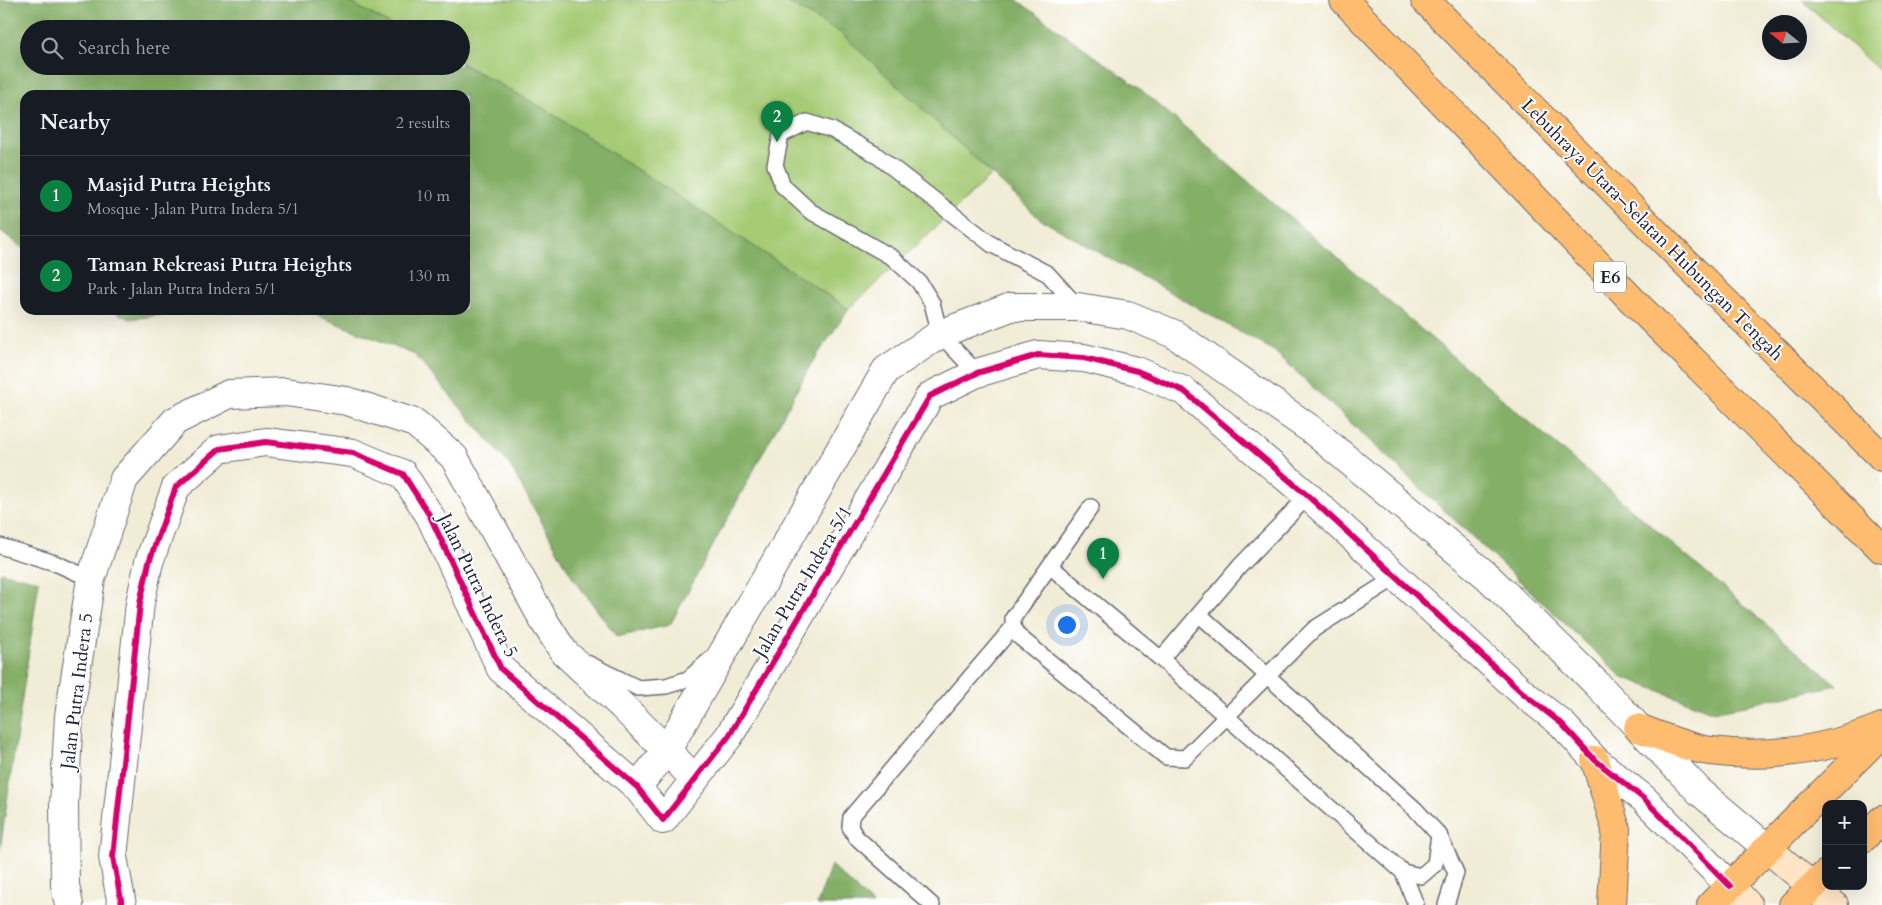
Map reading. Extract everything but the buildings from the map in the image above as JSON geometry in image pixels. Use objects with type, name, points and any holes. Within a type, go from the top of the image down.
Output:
[{"type":"main road","name":"E6","points":[[1344,0],[1632,300],[1882,549]]},
{"type":"main road","name":"Lebuhraya Utara–Selatan Hubungan Tengah","points":[[1425,0],[1882,457]]},
{"type":"main road","points":[[1638,728],[1709,751],[1754,754],[1806,751],[1859,736],[1882,727]]},
{"type":"main road","points":[[1730,899],[1767,848],[1882,733]]},
{"type":"main road","points":[[1594,760],[1616,829],[1612,905]]},
{"type":"main road","points":[[1867,834],[1882,820]]},
{"type":"main road","points":[[1767,848],[1810,889],[1834,905]]},
{"type":"street","name":"Jalan Putra Indera 5/1","points":[[637,787],[668,750],[886,370],[940,334],[1011,307],[1078,307],[1128,315],[1174,334],[1312,430],[1487,576],[1595,682],[1699,791],[1767,848]]},
{"type":"street","name":"Jalan Putra Indera 5/1","points":[[663,820],[729,736],[930,396],[977,373],[1038,355],[1084,358],[1137,371],[1184,391],[1308,496],[1398,576],[1524,694],[1562,724],[1594,760],[1644,799],[1730,899]]},
{"type":"street","name":"Jalan Putra Indera 5","points":[[69,905],[65,885],[64,805],[70,716],[91,579],[124,479],[175,421],[229,394],[286,392],[347,401],[415,423],[454,457],[544,621],[564,652],[668,750],[695,779]]},
{"type":"street","name":"Jalan Putra Indera 5","points":[[122,905],[113,857],[140,603],[149,562],[176,487],[219,449],[266,442],[353,453],[403,474],[430,516],[502,669],[637,787],[663,820]]},
{"type":"lane","points":[[977,373],[940,334],[932,303],[919,282],[893,258],[810,211],[783,186],[775,165],[782,135],[807,122],[832,130],[875,154],[991,244],[1048,274],[1078,307]]},
{"type":"lane","points":[[1161,659],[1240,566],[1308,496]]},
{"type":"lane","points":[[1091,507],[1014,618],[1013,627],[1017,635],[1166,757],[1185,758],[1314,629],[1398,576]]},
{"type":"lane","points":[[0,546],[55,563],[91,579]]},
{"type":"lane","points":[[1050,566],[1161,659],[1403,872],[1416,905]]},
{"type":"lane","points":[[1200,615],[1416,810],[1439,835],[1456,874],[1446,905]]},
{"type":"lane","points":[[932,905],[856,837],[850,827],[851,817],[1013,627]]},
{"type":"lane","points":[[564,652],[638,688],[666,686],[688,679],[732,641]]},
{"type":"lane","points":[[1403,872],[1421,876],[1435,864],[1439,835]]},
{"type":"green space","points":[[0,0],[346,0],[382,20],[20,20],[20,75],[470,75],[470,68],[548,111],[849,309],[811,364],[670,625],[617,637],[573,578],[509,464],[415,355],[316,315],[470,315],[470,90],[20,90],[20,246],[0,230]]},
{"type":"green space","points":[[346,0],[784,0],[841,33],[992,174],[849,309],[548,111],[470,68],[470,20],[382,20]]},
{"type":"green space","points":[[784,0],[1017,0],[1139,88],[1837,685],[1714,712],[1621,676],[1274,351],[1040,219],[841,33]]},
{"type":"green space","points":[[1802,0],[1882,0],[1882,73]]},
{"type":"green space","points":[[122,315],[161,315],[130,319]]},
{"type":"green space","points":[[0,572],[39,581],[0,850]]},
{"type":"green space","points":[[831,865],[873,905],[817,905]]},
{"type":"cycle path","points":[[122,905],[113,857],[140,603],[149,562],[176,487],[219,449],[266,442],[353,453],[403,474],[430,516],[501,669],[637,787],[663,820],[729,736],[930,396],[977,373],[1038,355],[1084,358],[1137,371],[1184,391],[1308,496],[1524,694],[1562,724],[1595,760],[1644,799],[1730,886]]},
{"type":"place","name":"Taman Rekreasi Putra Heights","points":[[777,142]]},
{"type":"place","name":"Masjid Putra Heights","points":[[1103,579]]}]
